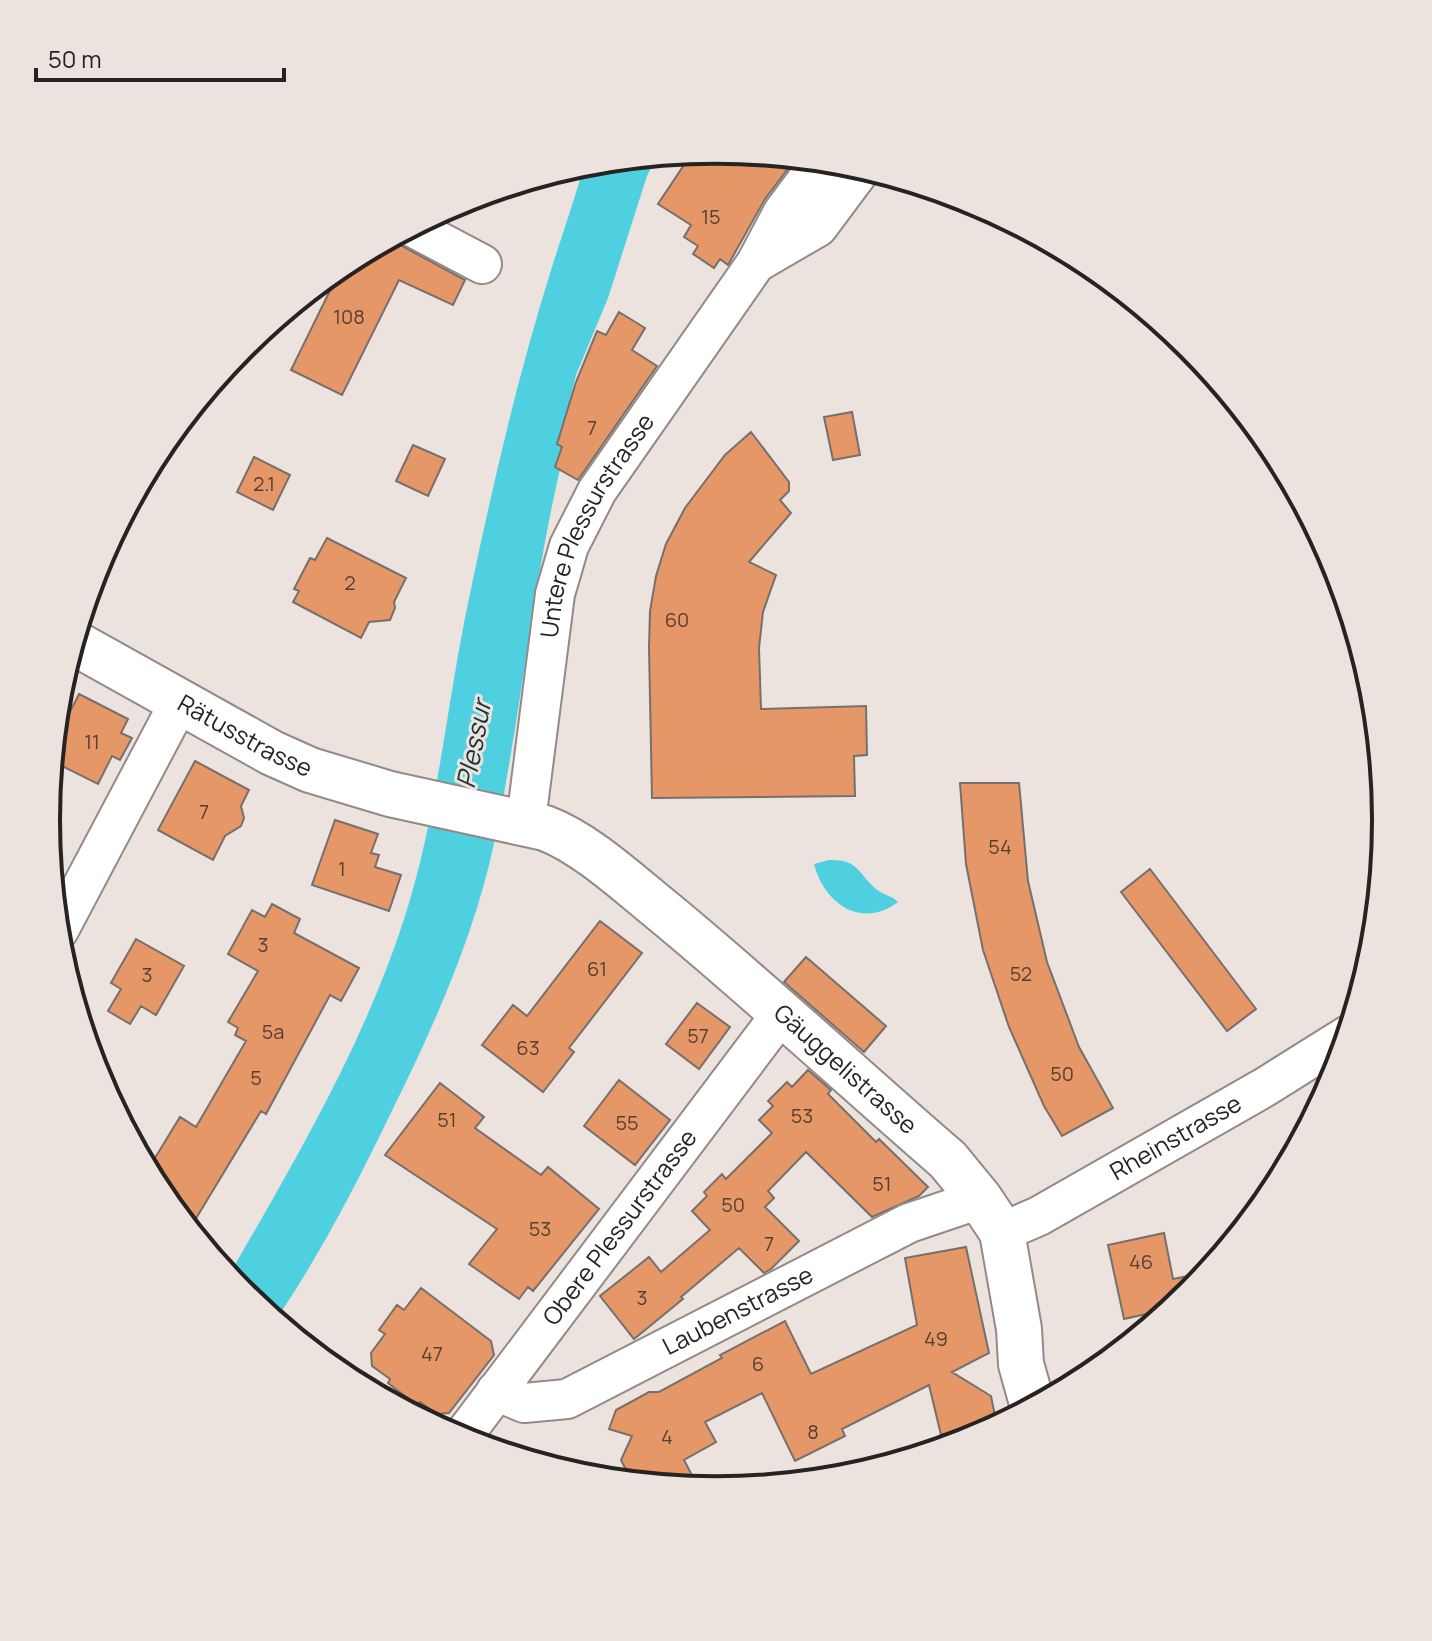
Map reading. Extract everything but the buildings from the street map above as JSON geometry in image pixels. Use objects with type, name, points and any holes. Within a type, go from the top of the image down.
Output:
[{"type":"street","name":"Untere Plessurstrasse","points":[[518,820],[555,594],[569,546],[597,491],[756,263],[783,212],[813,172]]},
{"type":"street","name":"Untere Plessurstrasse","points":[[756,263],[818,227],[854,179]]},
{"type":"street","points":[[424,233],[482,264]]},
{"type":"street","name":"Rätusstrasse","points":[[83,648],[295,764],[360,786],[518,820]]},
{"type":"street","points":[[67,914],[180,701]]},
{"type":"street","name":"Gäuggelistrasse","points":[[518,820],[564,836],[633,887],[719,958],[948,1160],[991,1216],[1019,1329],[1021,1364],[1030,1396]]},
{"type":"street","name":"Obere Plessurstrasse","points":[[469,1428],[781,1014]]},
{"type":"street","name":"Rheinstrasse","points":[[991,1216],[1039,1216],[1265,1087],[1332,1045]]},
{"type":"street","name":"Laubenstrasse","points":[[496,1391],[524,1403],[567,1399],[909,1223],[991,1216]]},
{"type":"water","name":"Plessur","points":[[651,168],[608,298],[576,375],[561,436],[567,441],[545,540],[505,789],[476,912],[450,983],[404,1087],[321,1248],[281,1312],[235,1265],[305,1141],[352,1048],[374,1001],[409,903],[427,833],[465,618],[484,530],[539,310],[580,179]]},
{"type":"water","points":[[829,860],[846,862],[857,868],[876,889],[898,902],[871,913],[858,913],[846,908],[826,890],[814,864]]}]
